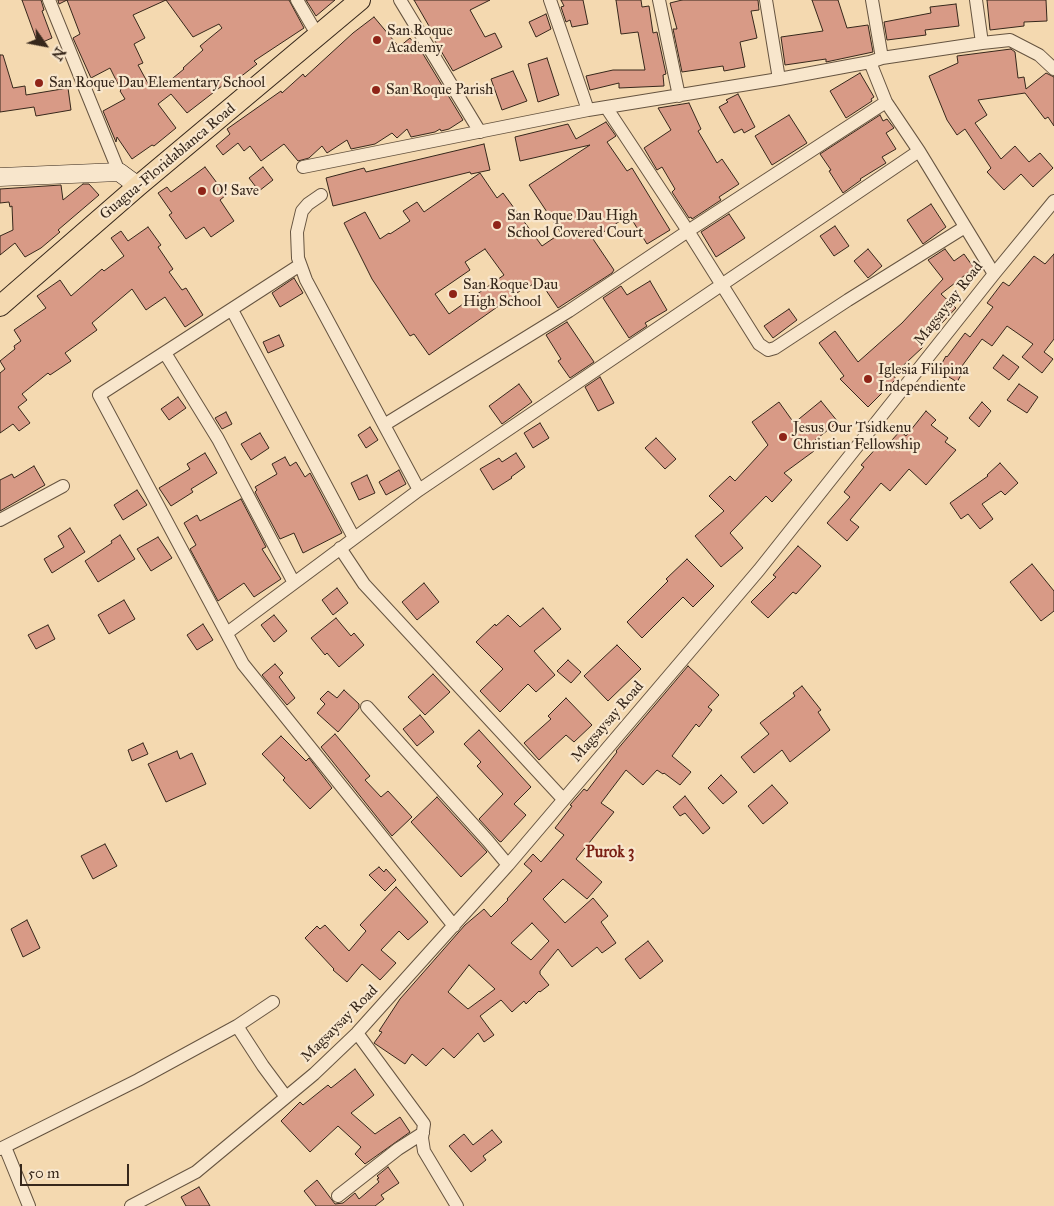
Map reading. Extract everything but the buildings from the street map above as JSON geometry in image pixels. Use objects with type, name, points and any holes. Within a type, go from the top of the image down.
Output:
[{"type":"main road","name":"Guagua-Floridablanca Road","points":[[0,306],[138,186],[360,0]]},
{"type":"street","points":[[48,0],[119,172],[138,186]]},
{"type":"street","points":[[296,0],[318,36]]},
{"type":"street","points":[[400,0],[480,132]]},
{"type":"street","points":[[550,0],[588,110]]},
{"type":"street","points":[[659,0],[679,96]]},
{"type":"street","points":[[766,0],[779,79]]},
{"type":"street","points":[[872,0],[876,60],[886,102],[919,151],[994,274]]},
{"type":"street","points":[[976,0],[982,43]]},
{"type":"street","points":[[303,167],[588,110],[982,43],[1010,40],[1040,55],[1054,69]]},
{"type":"street","points":[[384,425],[569,311],[886,102]]},
{"type":"street","points":[[606,107],[760,344],[768,350],[775,348],[965,227]]},
{"type":"street","points":[[227,633],[419,490],[919,151]]},
{"type":"street","points":[[0,177],[119,172]]},
{"type":"street","points":[[321,196],[308,204],[302,211],[297,232],[300,265],[306,280],[419,490]]},
{"type":"street","name":"Magsaysay Road","points":[[131,1206],[196,1172],[314,1074],[357,1033],[508,865],[759,570],[1054,201]]},
{"type":"street","points":[[300,265],[99,396],[243,664],[454,926]]},
{"type":"street","points":[[232,310],[354,538]]},
{"type":"street","points":[[165,353],[218,439],[294,583]]},
{"type":"street","points":[[0,520],[63,486]]},
{"type":"street","points":[[340,548],[364,584],[563,799]]},
{"type":"street","points":[[367,708],[508,865]]},
{"type":"street","points":[[29,1206],[2,1148],[138,1080],[237,1026],[273,1002]]},
{"type":"street","points":[[237,1026],[262,1066],[286,1097]]},
{"type":"street","points":[[357,1033],[424,1124],[424,1151],[457,1206]]},
{"type":"street","points":[[338,1196],[398,1149],[423,1133]]},
{"type":"place","name":"San Roque Academy","points":[[377,40]]},
{"type":"place","name":"San Roque Dau Elementary School","points":[[39,83]]},
{"type":"place","name":"San Roque Parish","points":[[376,90]]},
{"type":"place","name":"O! Save","points":[[202,191]]},
{"type":"place","name":"San Roque Dau High School Covered Court","points":[[497,225]]},
{"type":"place","name":"San Roque Dau High School","points":[[453,294]]},
{"type":"place","name":"Iglesia Filipina Independiente","points":[[868,379]]},
{"type":"place","name":"Jesus Our Tsidkenu Christian Fellowship","points":[[783,437]]},
{"type":"district","name":"Purok 3","points":[[610,853]]}]
